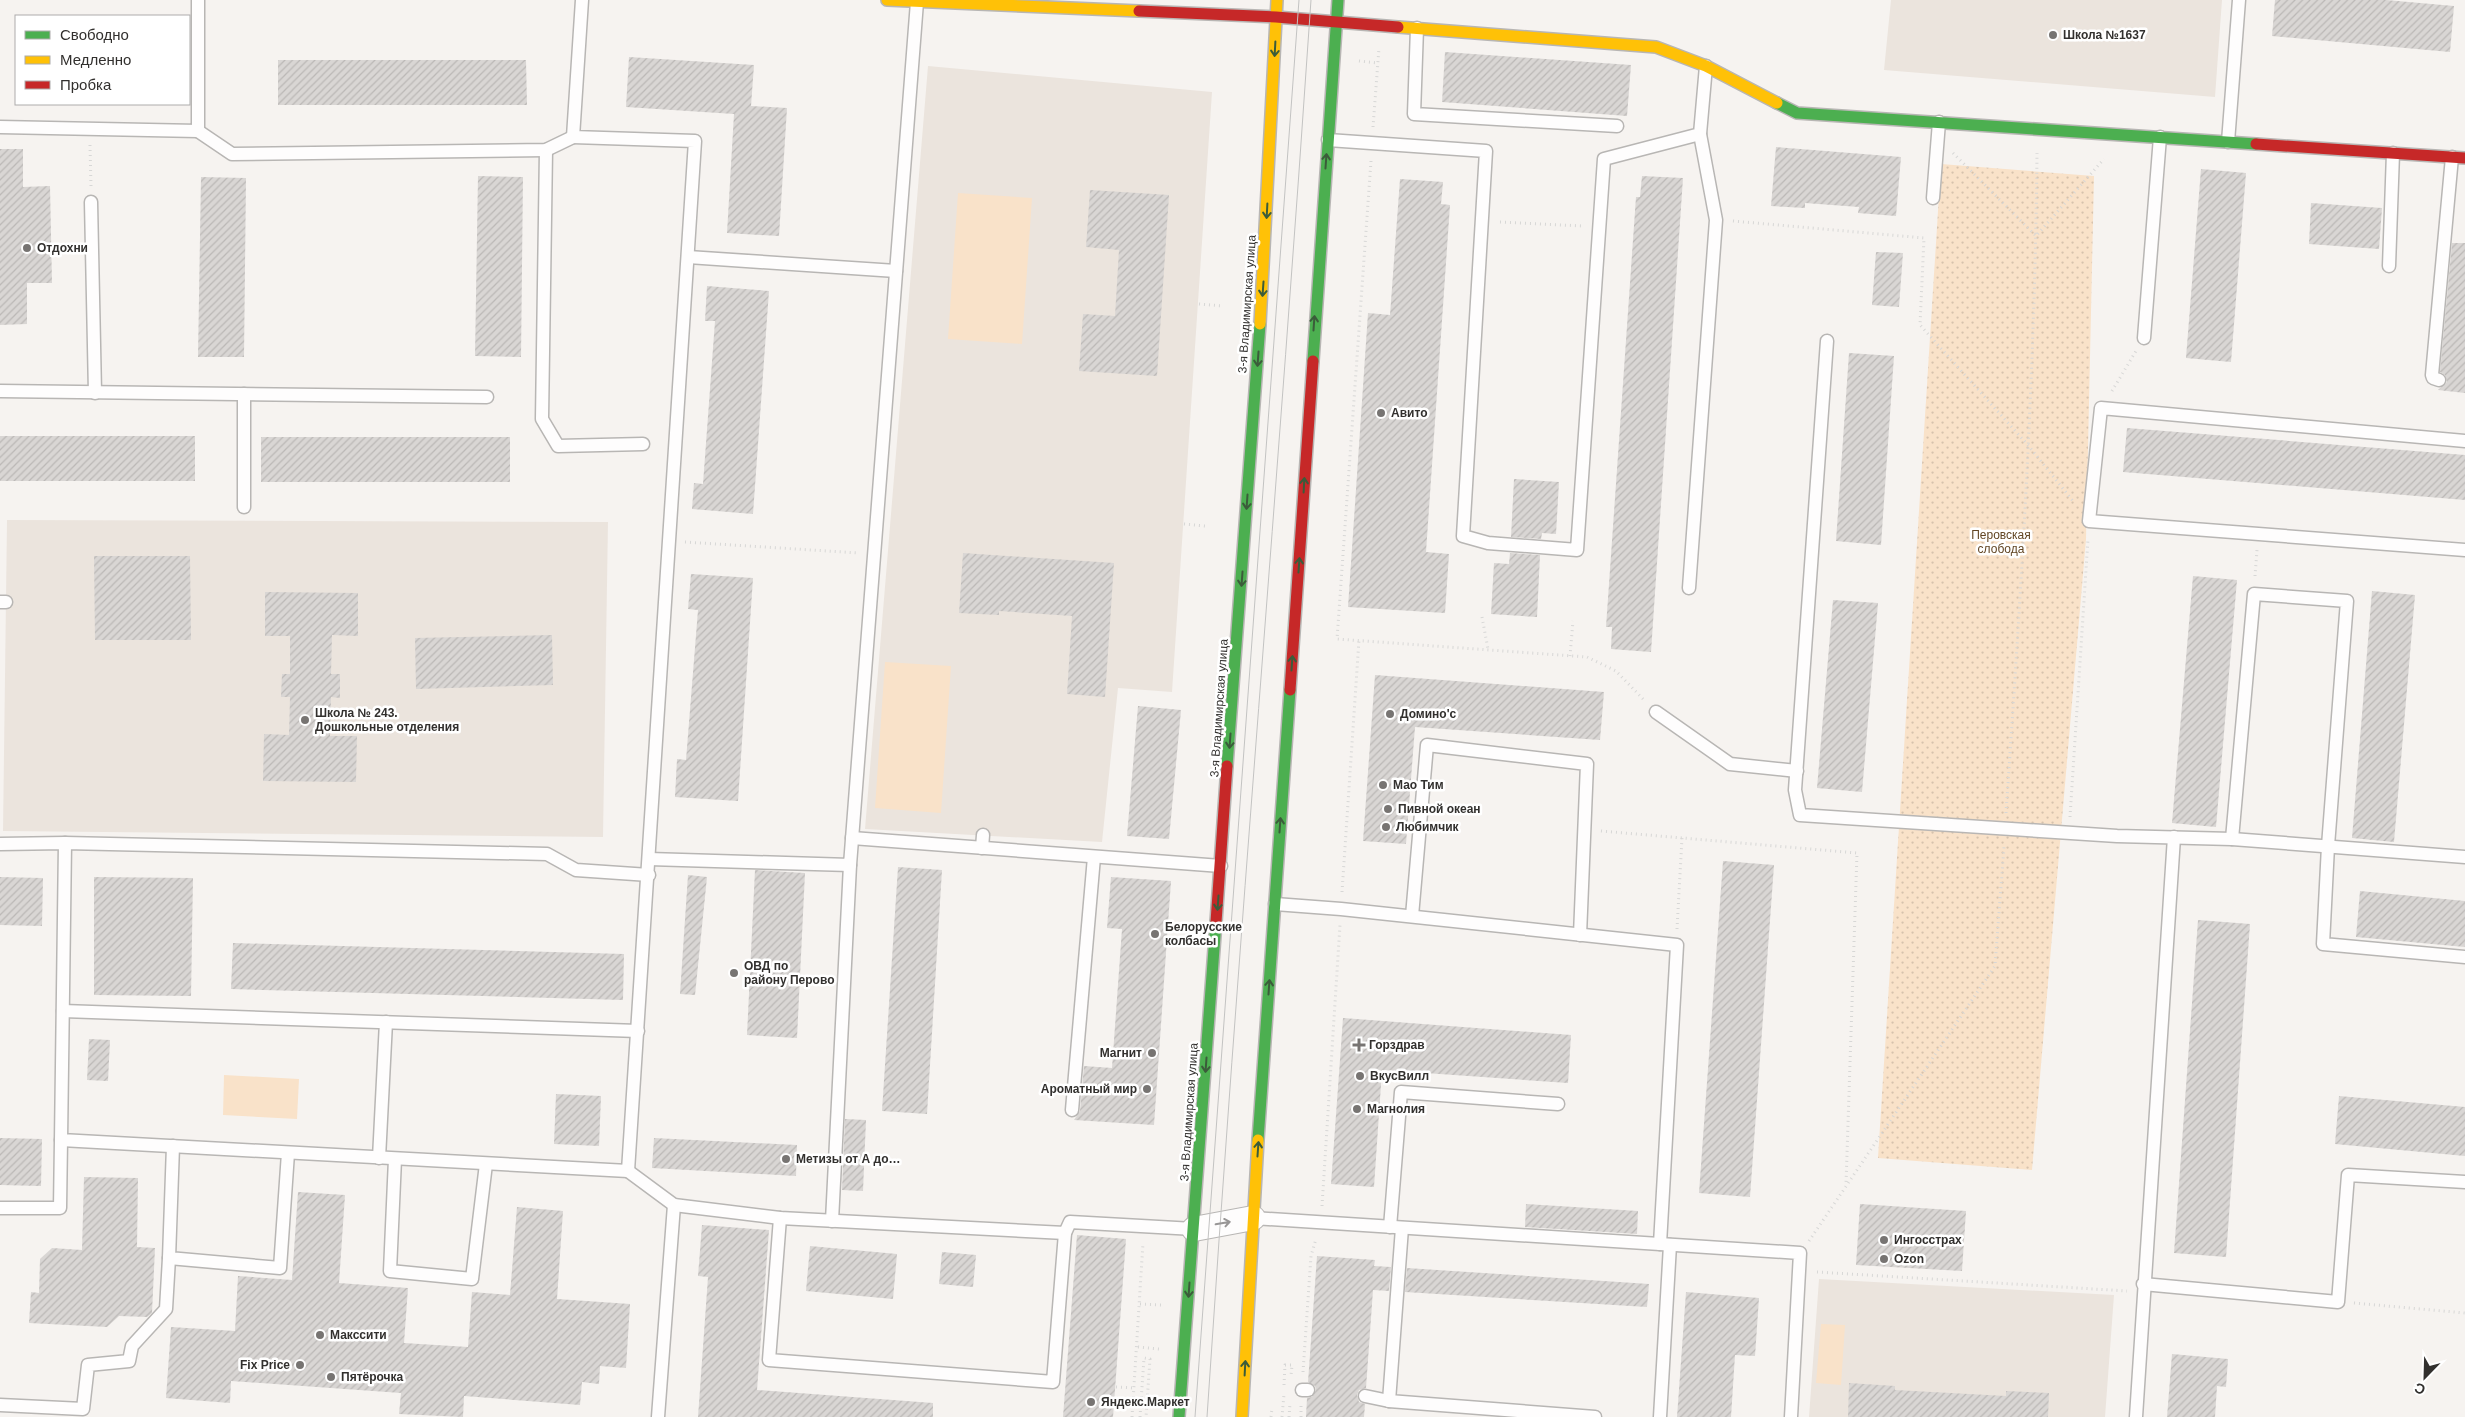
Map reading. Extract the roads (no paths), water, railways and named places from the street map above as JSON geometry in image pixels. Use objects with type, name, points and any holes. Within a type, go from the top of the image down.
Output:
[{"type":"street","points":[[887,0],[1276,17],[1656,47],[1706,66],[1797,113],[2458,157]]},
{"type":"street","name":"3-я Владимирская улица","points":[[1179,1417],[1264,268],[1277,0]]},
{"type":"street","points":[[1242,1417],[1253,1218],[1338,0]]},
{"type":"street","points":[[1194,1229],[1253,1218]]},
{"type":"lane","points":[[198,0],[198,131]]},
{"type":"lane","points":[[573,138],[582,0]]},
{"type":"lane","points":[[2228,142],[2239,0]]},
{"type":"lane","points":[[832,1221],[850,865],[918,2]]},
{"type":"lane","points":[[1417,28],[1414,114],[1617,126]]},
{"type":"lane","points":[[1689,588],[1716,220],[1700,134],[1706,66]]},
{"type":"lane","points":[[1933,198],[1939,122]]},
{"type":"lane","points":[[0,127],[198,131],[232,154],[546,150],[573,138],[694,141],[649,875],[628,1171]]},
{"type":"lane","points":[[1328,140],[1486,151],[1463,536],[1488,543],[1577,550],[1604,159],[1700,134]]},
{"type":"lane","points":[[2144,338],[2160,138]]},
{"type":"lane","points":[[546,150],[542,419],[558,446],[643,444]]},
{"type":"lane","points":[[2389,266],[2393,153]]},
{"type":"lane","points":[[2439,380],[2433,378],[2432,375],[2458,157]]},
{"type":"lane","points":[[91,202],[95,393]]},
{"type":"lane","points":[[688,257],[896,271]]},
{"type":"lane","points":[[1827,341],[1795,790],[1800,815],[2069,833],[2232,839],[2465,857]]},
{"type":"lane","points":[[0,391],[488,398]]},
{"type":"lane","points":[[244,394],[244,506]]},
{"type":"lane","points":[[2465,441],[2101,408],[2089,521],[2465,550]]},
{"type":"lane","points":[[2232,839],[2254,594],[2347,601],[2328,846],[2323,944],[2465,957]]},
{"type":"lane","points":[[1656,712],[1730,764],[1797,770]]},
{"type":"lane","points":[[1412,916],[1427,745],[1587,764],[1580,934]]},
{"type":"lane","points":[[2136,1417],[2174,836]]},
{"type":"lane","points":[[852,838],[982,842],[1094,857],[1221,866]]},
{"type":"lane","points":[[0,844],[65,843],[547,854],[576,870],[649,875]]},
{"type":"lane","points":[[0,1208],[60,1208],[65,843]]},
{"type":"lane","points":[[1072,1110],[1094,857]]},
{"type":"lane","points":[[649,860],[850,865]]},
{"type":"lane","points":[[1275,904],[1412,916],[1677,945],[1660,1417]]},
{"type":"lane","points":[[63,1010],[638,1032]]},
{"type":"lane","points":[[379,1158],[386,1022]]},
{"type":"lane","points":[[1389,1401],[1401,1092],[1558,1104]]},
{"type":"lane","points":[[61,1140],[628,1171],[674,1204],[780,1218],[1065,1232]]},
{"type":"lane","points":[[0,1405],[83,1409],[88,1366],[129,1361],[132,1346],[166,1310],[173,1146]]},
{"type":"lane","points":[[168,1258],[280,1268],[288,1153]]},
{"type":"lane","points":[[396,1159],[390,1271],[472,1279],[486,1164]]},
{"type":"lane","points":[[2143,1288],[2338,1302],[2348,1175],[2465,1182]]},
{"type":"lane","points":[[658,1417],[674,1204]]},
{"type":"lane","points":[[780,1218],[769,1360],[1053,1382],[1065,1232],[1070,1222],[1194,1229]]},
{"type":"lane","points":[[1253,1218],[1800,1253],[1791,1417]]},
{"type":"lane","points":[[1366,1396],[1389,1401],[1595,1417]]},
{"type":"tram line","points":[[1195,1417],[1299,0]]},
{"type":"tram line","points":[[1207,1417],[1311,0]]},
{"type":"place","name":"Школа №1637","points":[[2053,35]]},
{"type":"place","name":"Отдохни","points":[[27,248]]},
{"type":"place","name":"Авито","points":[[1381,413]]},
{"type":"place","name":"Домино'c","points":[[1390,714]]},
{"type":"place","name":"Школа № 243. Дошкольные отделения","points":[[305,720]]},
{"type":"place","name":"Мао Тим","points":[[1383,785]]},
{"type":"place","name":"Пивной океан","points":[[1388,809]]},
{"type":"place","name":"Любимчик","points":[[1386,827]]},
{"type":"place","name":"Белорусские колбасы","points":[[1155,934]]},
{"type":"place","name":"ОВД по району Перово","points":[[734,973]]},
{"type":"place","name":"Горздрав","points":[[1359,1045]]},
{"type":"place","name":"Магнит","points":[[1152,1053]]},
{"type":"place","name":"ВкусВилл","points":[[1360,1076]]},
{"type":"place","name":"Ароматный мир","points":[[1147,1089]]},
{"type":"place","name":"Магнолия","points":[[1357,1109]]},
{"type":"place","name":"Метизы от А до…","points":[[786,1159]]},
{"type":"place","name":"Ингосстрах","points":[[1884,1240]]},
{"type":"place","name":"Ozon","points":[[1884,1259]]},
{"type":"place","name":"Макссити","points":[[320,1335]]},
{"type":"place","name":"Fix Price","points":[[300,1365]]},
{"type":"place","name":"Пятёрочка","points":[[331,1377]]},
{"type":"place","name":"Яндекс.Маркет","points":[[1091,1402]]},
{"type":"park label","name":"Перовская слобода","points":[[2001,542]]}]
